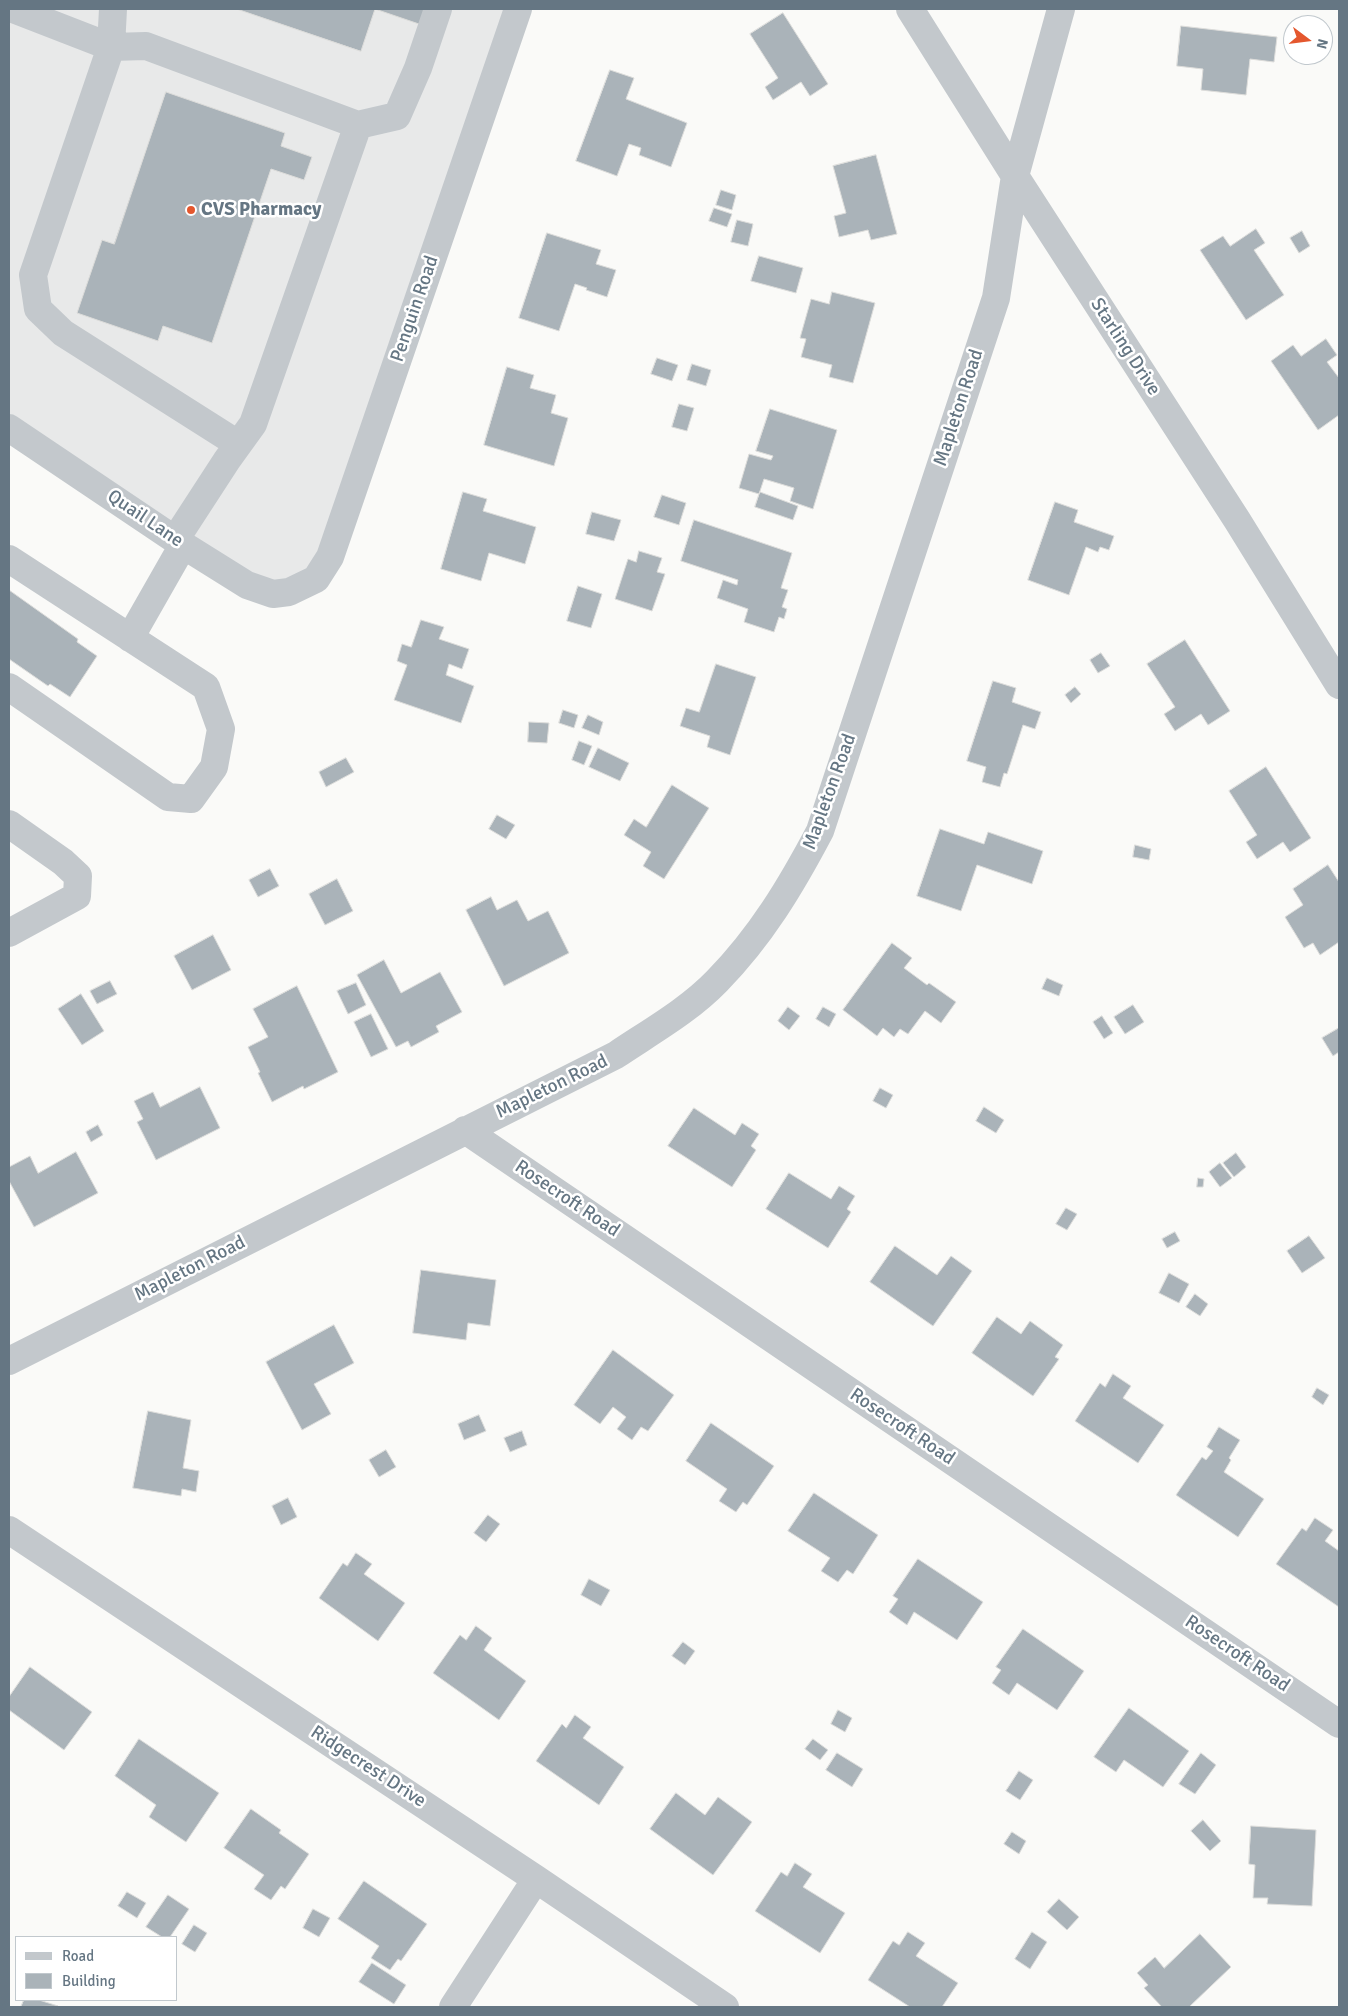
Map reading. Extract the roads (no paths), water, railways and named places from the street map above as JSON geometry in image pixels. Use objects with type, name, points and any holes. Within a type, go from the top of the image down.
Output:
[{"type":"street","points":[[13,9],[111,47],[146,46],[358,125],[397,116],[418,68],[438,9]]},
{"type":"street","points":[[113,9],[111,47],[32,275],[38,309],[63,333],[238,444]]},
{"type":"street","name":"Penguin Road","points":[[289,592],[316,579],[330,557],[518,9]]},
{"type":"street","name":"Starling Drive","points":[[910,9],[1014,176],[1237,520],[1332,657],[1339,685]]},
{"type":"street","name":"Mapleton Road","points":[[9,1361],[616,1055],[678,1014],[716,982],[758,933],[796,876],[820,831],[996,298],[1014,176],[1061,9]]},
{"type":"street","points":[[130,638],[179,542],[238,444],[253,424],[358,125]]},
{"type":"street","name":"Quail Lane","points":[[9,428],[179,542],[247,585],[273,594],[289,592]]},
{"type":"street","points":[[9,559],[206,686],[221,729],[214,767],[191,799],[168,797],[9,687]]},
{"type":"street","points":[[9,824],[63,862],[78,876],[77,896],[9,934]]},
{"type":"street","name":"Rosecroft Road","points":[[465,1130],[1339,1724]]},
{"type":"street","name":"Ridgecrest Drive","points":[[9,1530],[536,1879],[725,2007]]},
{"type":"street","points":[[453,2007],[536,1879]]},
{"type":"place","name":"CVS Pharmacy","points":[[191,210]]}]
